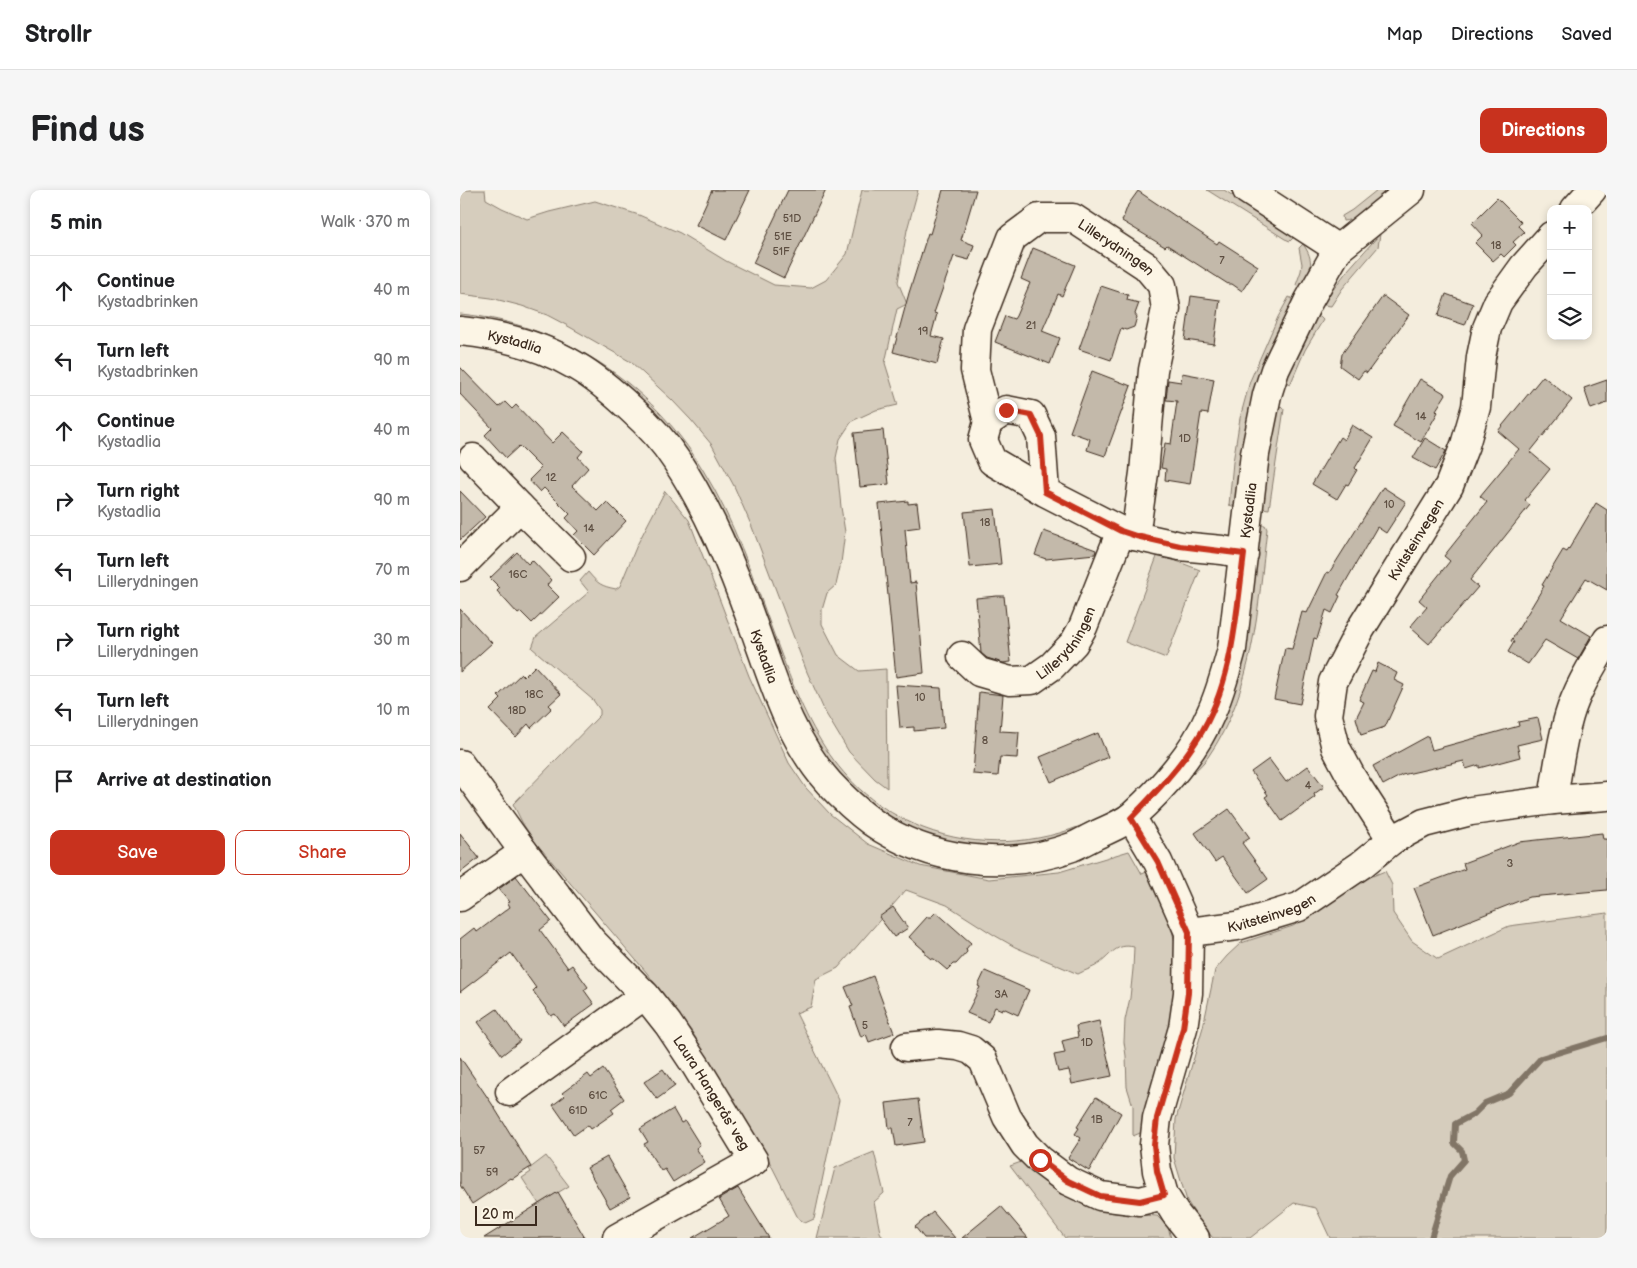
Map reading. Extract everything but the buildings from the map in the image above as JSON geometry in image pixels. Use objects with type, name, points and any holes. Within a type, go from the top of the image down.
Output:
[{"type":"street","points":[[1247,190],[1338,249],[1411,190]]},
{"type":"street","points":[[1579,205],[1592,190]]},
{"type":"street","name":"Lillerydningen","points":[[962,656],[979,672],[1010,681],[1032,680],[1052,666],[1074,643],[1128,533],[1144,473],[1153,370],[1166,309],[1162,285],[1146,266],[1073,218],[1039,218],[1012,238],[977,329],[975,370],[988,422],[983,440],[992,461],[1045,492],[1128,533],[1180,546],[1244,554]]},
{"type":"street","name":"Kvitsteinvegen","points":[[1392,840],[1352,778],[1336,748],[1328,716],[1333,682],[1360,630],[1449,486],[1465,445],[1476,407],[1481,357],[1487,328],[1498,302],[1524,266],[1547,240]]},
{"type":"street","name":"Kystadlia","points":[[460,331],[525,344],[577,366],[616,395],[651,427],[675,457],[712,522],[752,622],[773,683],[798,741],[828,782],[869,820],[901,838],[938,853],[975,859],[1016,859],[1072,847],[1131,818],[1163,784],[1198,738],[1210,715],[1232,649],[1255,454],[1267,395],[1275,370],[1288,341],[1338,249]]},
{"type":"street","points":[[988,422],[1006,410],[1031,415],[1041,436],[1045,492]]},
{"type":"street","points":[[473,458],[571,557]]},
{"type":"street","points":[[460,567],[520,507]]},
{"type":"street","points":[[1553,800],[1559,758],[1569,715],[1585,679],[1607,640]]},
{"type":"street","name":"Laura Hangerås' veg","points":[[460,764],[524,852],[592,940],[645,995],[668,1024],[692,1059],[754,1161],[617,1238]]},
{"type":"street","name":"Kvitsteinvegen","points":[[1189,932],[1237,926],[1299,907],[1361,865],[1392,840],[1424,823],[1471,811],[1553,800],[1607,796]]},
{"type":"street","points":[[1131,818],[1158,862],[1189,932],[1188,993],[1183,1028],[1157,1118],[1154,1145],[1157,1171],[1164,1195],[1175,1213],[1195,1238]]},
{"type":"street","points":[[460,897],[524,852]]},
{"type":"street","points":[[510,1092],[645,995]]},
{"type":"street","points":[[906,1047],[938,1044],[958,1046],[971,1050],[983,1060],[1007,1117],[1025,1145],[1040,1160],[1068,1181],[1100,1196],[1140,1201],[1164,1195]]},
{"type":"shaded area","points":[[460,190],[485,190],[486,199],[527,219],[595,201],[639,215],[680,233],[726,261],[774,285],[811,288],[826,280],[847,254],[862,190],[918,190],[907,230],[898,282],[907,304],[897,309],[885,363],[898,405],[876,410],[852,421],[840,439],[836,458],[845,532],[836,585],[827,593],[822,610],[822,624],[838,655],[859,671],[886,669],[887,788],[875,779],[849,752],[825,712],[807,672],[752,527],[734,486],[712,445],[691,420],[631,362],[566,325],[547,315],[522,306],[491,298],[460,294]]},
{"type":"shaded area","points":[[1207,190],[1224,190],[1295,236],[1290,241],[1285,239]]},
{"type":"shaded area","points":[[1377,190],[1390,190],[1363,214],[1343,221],[1342,216]]},
{"type":"shaded area","points":[[1380,234],[1378,247],[1342,289],[1331,306],[1324,305],[1323,303],[1347,271]]},
{"type":"shaded area","points":[[1303,244],[1309,256],[1310,266],[1303,288],[1299,288],[1296,285],[1302,264],[1299,248]]},
{"type":"shaded area","points":[[1289,297],[1292,300],[1291,305],[1267,354],[1250,404],[1241,455],[1236,507],[1229,505],[1240,418],[1250,381],[1278,317]]},
{"type":"shaded area","points":[[460,314],[497,320],[533,330],[568,345],[600,363],[630,385],[658,411],[682,439],[703,470],[724,509],[810,722],[844,773],[866,794],[892,813],[923,828],[944,835],[965,839],[1007,842],[1050,836],[1070,830],[1128,802],[1099,821],[1064,836],[1019,846],[995,847],[972,846],[926,835],[904,826],[865,801],[844,780],[813,740],[651,411],[460,320]]},
{"type":"shaded area","points":[[1316,315],[1323,320],[1305,350],[1290,385],[1285,381],[1294,358]]},
{"type":"shaded area","points":[[1281,406],[1284,409],[1269,509],[1262,508],[1275,417]]},
{"type":"shaded area","points":[[665,491],[689,520],[749,676],[789,763],[806,788],[830,814],[868,844],[920,866],[989,879],[1059,872],[1129,851],[1142,874],[1149,871],[1168,914],[1176,947],[1177,1012],[1145,1131],[1133,1136],[1133,1106],[1127,1087],[1124,1042],[1134,947],[1118,948],[1098,965],[1078,974],[1015,947],[947,905],[906,890],[838,968],[816,979],[811,1007],[796,1013],[839,1100],[814,1219],[805,1223],[798,1218],[761,1145],[692,1032],[647,973],[535,842],[513,804],[600,715],[600,710],[593,700],[532,648],[536,637],[589,592],[580,581],[588,572],[597,582],[603,585],[616,589],[620,586],[637,545]]},
{"type":"shaded area","points":[[1260,525],[1265,525],[1267,529],[1257,618],[1245,676],[1223,731],[1208,757],[1178,787]]},
{"type":"shaded area","points":[[1158,554],[1200,570],[1166,658],[1125,642]]},
{"type":"shaded area","points":[[1385,871],[1392,885],[1393,913],[1412,941],[1438,959],[1509,926],[1607,913],[1607,1238],[1330,1238],[1316,1208],[1294,1203],[1250,1238],[1213,1238],[1202,1225],[1187,1201],[1174,1158],[1176,1119],[1203,1027],[1215,970],[1241,943],[1293,926],[1332,902],[1358,882]]},
{"type":"shaded area","points":[[874,1152],[884,1193],[874,1202],[883,1238],[817,1238],[835,1168]]},
{"type":"shaded area","points":[[546,1156],[569,1186],[539,1204],[522,1178],[531,1172],[529,1169]]},
{"type":"shaded area","points":[[1024,1161],[1094,1205],[1115,1213],[1157,1216],[1168,1227],[1171,1238],[1065,1238],[1010,1166]]},
{"type":"waterway","points":[[1431,1238],[1450,1176],[1464,1160],[1462,1151],[1454,1143],[1455,1124],[1474,1114],[1485,1103],[1509,1093],[1541,1058],[1607,1038]]},
{"type":"route","points":[[1006,410],[1031,415],[1041,436],[1045,492],[1121,531],[1136,536],[1180,546],[1244,554],[1232,649],[1210,715],[1198,738],[1184,758],[1131,818],[1158,862],[1189,932],[1188,993],[1183,1028],[1157,1118],[1154,1145],[1157,1171],[1164,1195],[1140,1201],[1100,1196],[1068,1181],[1040,1160]]}]
